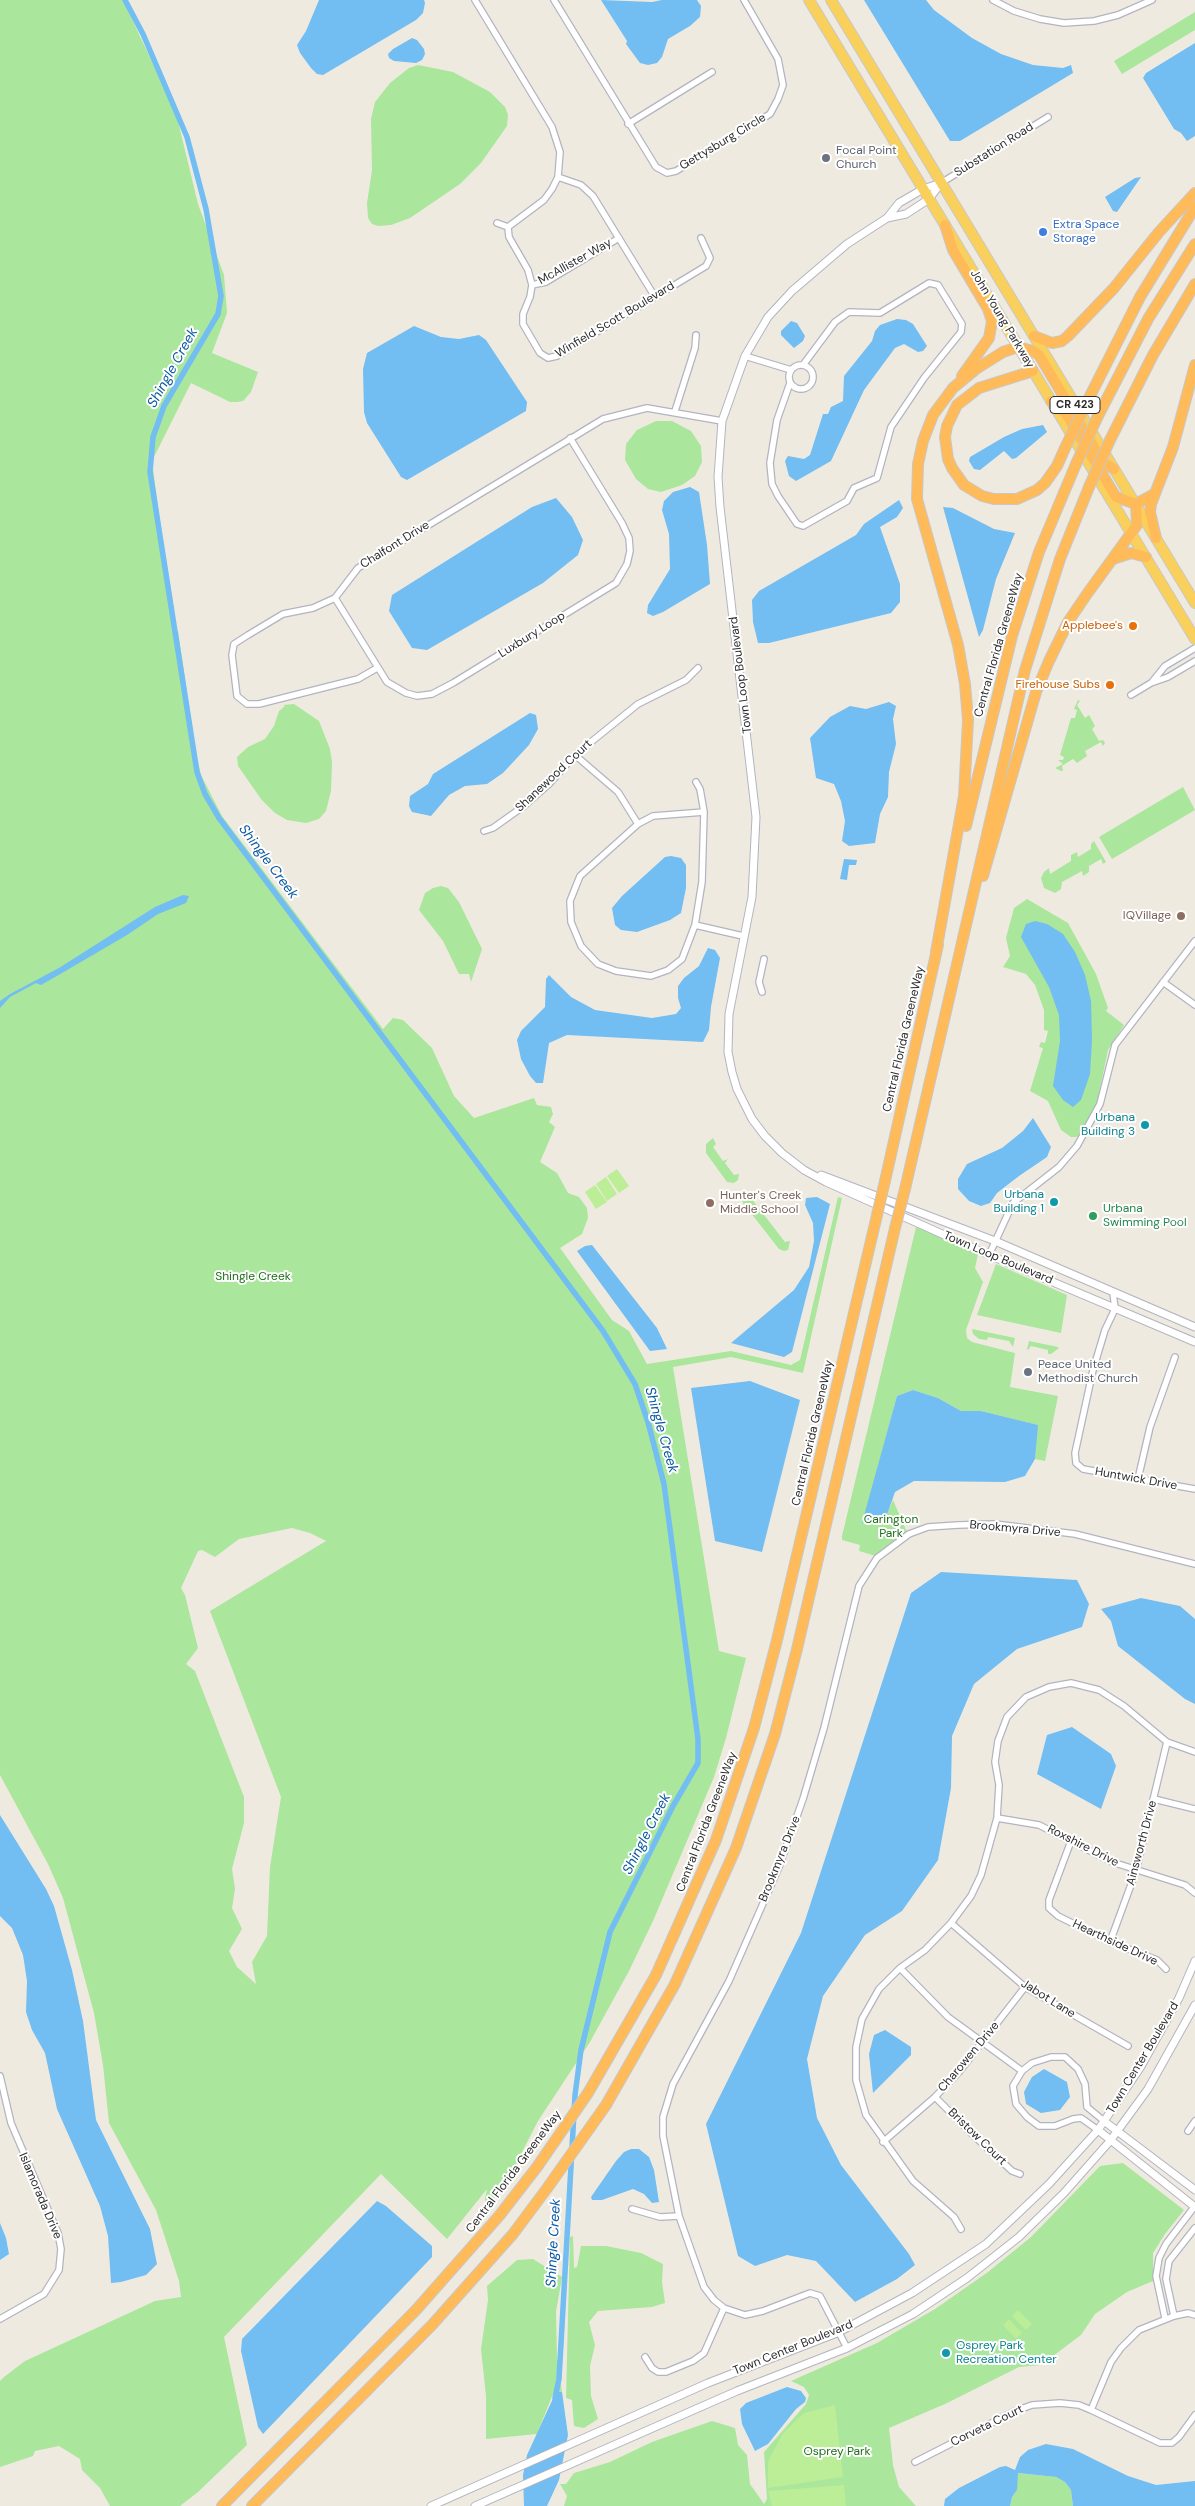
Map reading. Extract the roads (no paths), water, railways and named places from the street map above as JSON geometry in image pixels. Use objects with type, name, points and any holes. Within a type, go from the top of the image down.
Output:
[{"type":"highway","name":"John Young Parkway","points":[[809,0],[1195,638]]},
{"type":"highway","name":"John Young Parkway","points":[[831,0],[1195,603]]},
{"type":"highway","points":[[1034,336],[1052,343],[1062,341],[1068,336],[1114,288],[1159,232],[1195,193]]},
{"type":"highway","points":[[1033,371],[979,388],[957,405],[947,426],[945,437],[947,453],[952,468],[964,485],[982,496],[994,499],[1017,499],[1045,483],[1057,466],[1086,402],[1140,297],[1195,207]]},
{"type":"highway","points":[[936,952],[964,796],[968,720],[965,684],[958,645],[922,524],[916,486],[920,453],[928,427],[942,402],[989,338],[992,321],[988,309],[953,250],[945,225]]},
{"type":"highway","name":"Central Florida GreeneWay","points":[[222,2506],[396,2331],[456,2266],[519,2191],[588,2093],[628,2026],[669,1949],[705,1867],[736,1785],[769,1672],[877,1215],[936,952],[1012,636],[1039,552],[1097,418],[1138,336],[1195,244]]},
{"type":"highway","points":[[252,2506],[453,2303],[530,2212],[584,2138],[627,2072],[676,1984],[713,1904],[757,1792],[797,1649],[1032,642],[1060,559],[1110,440],[1153,355],[1195,284]]},
{"type":"highway","points":[[953,388],[976,368],[1003,352],[1018,346],[1033,351],[1039,355],[1103,462],[1114,469]]},
{"type":"highway","points":[[1156,538],[1150,512],[1154,494],[1172,447],[1195,365]]},
{"type":"highway","points":[[1051,401],[1066,414],[1116,497],[1136,504],[1154,494]]},
{"type":"highway","points":[[958,956],[1036,692],[1068,622],[1110,560],[1132,534],[1137,525],[1136,504]]},
{"type":"highway","points":[[1110,560],[1118,555],[1131,553],[1146,558]]},
{"type":"street","points":[[475,0],[552,127],[560,152],[558,177],[544,200],[511,223],[508,228],[509,237],[528,270],[532,286]]},
{"type":"street","name":"Gettysburg Circle","points":[[554,0],[571,24],[628,124],[656,167],[667,173],[676,171],[770,114],[783,85],[778,59],[744,0]]},
{"type":"street","points":[[993,0],[1031,16],[1064,22],[1094,20],[1118,15],[1152,0]]},
{"type":"street","points":[[628,124],[712,72]]},
{"type":"street","name":"Substation Road","points":[[941,182],[1048,117]]},
{"type":"street","points":[[558,177],[588,190],[655,297]]},
{"type":"street","name":"Town Loop Boulevard","points":[[941,182],[923,189],[899,203],[886,218],[847,244],[792,291],[768,317],[745,356],[722,421],[718,477],[720,506],[756,816],[752,897],[729,1014],[728,1052],[732,1072],[737,1089],[764,1136],[804,1170],[826,1182],[989,1255],[1195,1342]]},
{"type":"street","name":"Town Loop Boulevard","points":[[886,218],[906,214],[929,200],[941,182]]},
{"type":"street","points":[[496,223],[508,228]]},
{"type":"street","name":"McAllister Way","points":[[532,286],[546,282],[619,238]]},
{"type":"street","name":"Winfield Scott Boulevard","points":[[532,286],[523,314],[523,324],[540,353],[548,358],[557,356],[709,262],[709,253],[701,238]]},
{"type":"street","points":[[929,283],[938,285],[962,324],[961,332],[924,378],[891,427],[877,478],[854,488],[847,501],[803,526],[797,524],[778,496],[772,484],[770,463],[777,420],[790,383],[789,376],[791,370],[796,366],[803,365],[835,322],[849,312],[880,313],[929,283]]},
{"type":"street","points":[[675,411],[695,348],[696,335]]},
{"type":"street","points":[[745,356],[791,370]]},
{"type":"street","points":[[790,383],[800,389],[811,384],[812,372],[803,365]]},
{"type":"street","name":"Chalfont Drive","points":[[377,668],[358,678],[259,704],[247,704],[237,696],[232,655],[234,644],[283,614],[313,608],[334,598],[358,568],[604,419],[625,412],[647,408],[675,411],[722,421]]},
{"type":"street","name":"Luxbury Loop","points":[[334,598],[387,682],[406,693],[417,696],[432,694],[616,583],[627,564],[630,551],[629,538],[622,523],[570,438]]},
{"type":"street","points":[[1151,683],[1165,666],[1195,648]]},
{"type":"street","points":[[1130,695],[1151,683],[1168,677],[1195,661]]},
{"type":"street","name":"Shanewood Court","points":[[484,831],[493,828],[524,806],[549,784],[574,755],[638,704],[686,680],[698,668]]},
{"type":"street","points":[[574,755],[618,792],[638,824]]},
{"type":"street","points":[[696,782],[700,789],[704,812],[702,882],[695,925],[682,959],[668,970],[651,976],[616,971],[598,964],[581,946],[571,922],[570,901],[580,876],[638,824],[653,816],[704,812]]},
{"type":"street","points":[[695,925],[743,936]]},
{"type":"street","points":[[989,1255],[1013,1203],[1059,1167],[1082,1138],[1100,1104],[1115,1045],[1195,940]]},
{"type":"street","points":[[762,992],[759,982],[764,959]]},
{"type":"street","points":[[1163,982],[1195,1004]]},
{"type":"street","name":"Town Loop Boulevard","points":[[804,1170],[854,1186],[995,1241],[1195,1327]]},
{"type":"street","name":"Huntwick Drive","points":[[1114,1292],[1115,1308],[1105,1330],[1093,1370],[1075,1453],[1076,1463],[1083,1469],[1195,1489]]},
{"type":"street","points":[[1138,1479],[1150,1427],[1174,1357]]},
{"type":"street","name":"Brookmyra Drive","points":[[724,2308],[714,2300],[704,2287],[679,2216],[662,2136],[663,2116],[667,2100],[729,1981],[779,1867],[804,1799],[824,1728],[859,1586],[877,1558],[909,1534],[928,1528],[995,1524],[1074,1534],[1195,1564]]},
{"type":"street","points":[[961,2230],[954,2218],[913,2181],[883,2142],[866,2115],[856,2080],[856,2047],[862,2019],[879,1989],[900,1968],[925,1950],[952,1923],[971,1896],[981,1874],[997,1818],[998,1785],[995,1762],[1001,1733],[1007,1717],[1026,1697],[1049,1687],[1070,1683],[1099,1690],[1139,1717],[1167,1742],[1195,1752]]},
{"type":"street","name":"Ainsworth Drive","points":[[1110,1942],[1136,1871],[1167,1742]]},
{"type":"street","points":[[1154,1799],[1195,1809]]},
{"type":"street","name":"Roxshire Drive","points":[[997,1818],[1039,1825],[1112,1862],[1185,1885],[1195,1893]]},
{"type":"street","name":"Hearthside Drive","points":[[1071,1841],[1049,1900],[1049,1908],[1058,1916],[1110,1942],[1157,1960],[1166,1968]]},
{"type":"street","name":"Jabot Lane","points":[[952,1923],[1026,1987],[1128,2046]]},
{"type":"street","name":"Town Center Boulevard","points":[[431,2506],[708,2383],[837,2333],[912,2293],[986,2244],[1049,2184],[1098,2130],[1140,2068],[1179,1998],[1195,1960]]},
{"type":"street","points":[[900,1968],[948,2017],[1022,2072]]},
{"type":"street","name":"Charowen Drive","points":[[883,2142],[935,2097],[982,2044],[1026,1987]]},
{"type":"street","name":"Town Center Boulevard","points":[[475,2506],[737,2391],[846,2348],[913,2314],[967,2278],[1025,2231],[1064,2194],[1110,2141],[1148,2089],[1195,2005]]},
{"type":"street","points":[[1165,2318],[1156,2276],[1159,2258],[1166,2244],[1195,2206],[1082,2118],[1073,2118],[1054,2126],[1039,2126],[1027,2117],[1016,2104],[1013,2086],[1022,2072],[1032,2063],[1051,2057],[1065,2057],[1078,2069],[1085,2084],[1087,2107],[1195,2190]]},
{"type":"street","name":"Islamorada Drive","points":[[0,2076],[11,2123],[58,2233],[61,2255],[59,2270],[44,2294],[0,2319]]},
{"type":"street","name":"Bristow Court","points":[[935,2097],[1012,2171],[1020,2174]]},
{"type":"street","points":[[1188,2131],[1195,2122]]},
{"type":"street","points":[[632,2209],[660,2218],[679,2216]]},
{"type":"street","points":[[1174,2316],[1166,2279],[1169,2261],[1195,2228]]},
{"type":"street","points":[[645,2356],[652,2368],[658,2372],[666,2372],[693,2361],[704,2353],[724,2308],[745,2315],[763,2311],[810,2293],[820,2296],[846,2348]]},
{"type":"street","points":[[1091,2410],[1111,2362],[1121,2348],[1139,2330],[1165,2318],[1188,2313],[1195,2315]]},
{"type":"street","name":"Corveta Court","points":[[915,2462],[1015,2411],[1032,2405],[1060,2403],[1079,2405],[1160,2443],[1172,2443],[1179,2437],[1195,2415]]},
{"type":"water","points":[[319,0],[424,0],[425,3],[423,13],[416,20],[323,75],[317,74],[311,68],[300,53],[297,45],[306,31]]},
{"type":"water","points":[[601,0],[652,2],[662,0],[697,0],[701,6],[700,17],[690,26],[668,39],[662,57],[657,63],[648,65],[640,63],[626,44],[627,41]]},
{"type":"water","points":[[864,0],[926,0],[934,10],[972,38],[1001,54],[1033,65],[1063,68],[1071,65],[1073,73],[960,141],[950,141]]},
{"type":"water","points":[[412,38],[417,40],[424,49],[425,54],[422,60],[416,63],[394,61],[389,58],[388,54],[393,49]]},
{"type":"water","points":[[1195,43],[1195,136],[1187,141],[1181,133],[1174,129],[1143,78],[1146,73]]},
{"type":"water","points":[[1141,177],[1117,212],[1113,211],[1105,197],[1135,178]]},
{"type":"water","points":[[897,319],[906,320],[913,324],[927,346],[923,351],[918,352],[904,344],[895,348],[864,390],[831,461],[796,481],[789,476],[785,461],[788,456],[804,459],[810,455],[823,414],[828,414],[831,407],[843,401],[844,376],[872,341],[875,331],[880,325]]},
{"type":"water","points":[[791,321],[797,323],[805,336],[803,341],[794,348],[781,335],[781,331]]},
{"type":"water","points":[[414,326],[441,337],[459,339],[479,335],[486,340],[527,402],[526,411],[407,480],[401,477],[367,423],[364,412],[363,369],[367,353]]},
{"type":"water","points":[[1043,425],[1047,432],[1016,458],[1012,459],[1004,451],[980,470],[974,469],[969,461],[970,457],[1004,437],[1022,429]]},
{"type":"water","points":[[690,487],[699,492],[707,545],[710,584],[653,616],[647,613],[648,605],[670,569],[669,534],[662,510],[664,501],[673,492]]},
{"type":"water","points":[[556,498],[572,517],[583,540],[578,555],[543,583],[427,650],[412,648],[389,611],[392,595],[532,507]]},
{"type":"water","points":[[899,500],[903,508],[897,517],[880,527],[900,584],[900,602],[891,613],[769,643],[758,643],[753,622],[752,600],[759,591],[856,535],[864,524]]},
{"type":"water","points":[[943,507],[953,508],[994,529],[1015,533],[996,579],[983,630],[979,637]]},
{"type":"water","points":[[889,702],[896,706],[893,719],[896,744],[889,772],[888,797],[880,814],[875,843],[849,846],[842,841],[845,821],[841,801],[834,784],[816,778],[810,738],[830,717],[850,706],[866,709]]},
{"type":"water","points":[[530,713],[536,715],[538,729],[529,745],[503,773],[487,784],[465,786],[449,795],[431,816],[412,812],[409,806],[410,796],[428,784],[433,774]]},
{"type":"water","points":[[665,857],[681,858],[686,865],[686,888],[681,913],[670,920],[637,932],[621,930],[615,925],[612,908],[622,896]]},
{"type":"water","points":[[844,859],[857,860],[856,865],[849,865],[847,880],[840,879]]},
{"type":"water","points":[[183,895],[189,896],[186,903],[158,914],[127,935],[41,985],[36,983],[10,997],[0,1008],[0,1001],[10,994],[59,968],[155,907]]},
{"type":"water","points":[[1035,921],[1047,924],[1063,934],[1075,952],[1085,975],[1091,1001],[1092,1040],[1090,1074],[1081,1100],[1073,1107],[1063,1100],[1053,1086],[1060,1041],[1059,1015],[1049,987],[1021,937],[1026,924]]},
{"type":"water","points":[[708,948],[715,950],[720,958],[709,1030],[703,1042],[567,1035],[549,1043],[543,1083],[536,1083],[530,1076],[521,1059],[517,1040],[521,1031],[545,1007],[546,979],[549,975],[571,997],[595,1010],[652,1018],[676,1014],[681,1008],[678,998],[678,986],[684,978],[699,966]]},
{"type":"water","points":[[1033,1118],[1051,1147],[1047,1157],[997,1193],[990,1203],[981,1206],[969,1201],[958,1189],[958,1179],[967,1164],[1002,1148],[1023,1131]]},
{"type":"water","points":[[817,1197],[830,1204],[792,1352],[784,1357],[731,1343],[794,1290],[809,1267],[814,1241],[813,1223],[805,1205],[806,1198]]},
{"type":"water","points":[[592,1245],[657,1328],[667,1349],[650,1351],[577,1251],[585,1246]]},
{"type":"water","points":[[750,1381],[800,1400],[762,1552],[715,1541],[691,1388]]},
{"type":"water","points":[[913,1390],[938,1398],[961,1411],[981,1411],[1038,1425],[1035,1459],[1025,1476],[1005,1482],[914,1481],[895,1492],[888,1512],[877,1524],[862,1523],[897,1396]]},
{"type":"water","points":[[941,1572],[1077,1580],[1089,1604],[1082,1627],[1017,1649],[974,1684],[952,1736],[951,1788],[938,1860],[902,1911],[865,1935],[823,1996],[807,2059],[817,2118],[841,2165],[909,2254],[915,2265],[897,2279],[855,2302],[816,2261],[787,2255],[755,2266],[738,2256],[706,2124],[801,1933],[911,1593]]},
{"type":"water","points":[[1141,1598],[1180,1606],[1195,1619],[1195,1704],[1185,1699],[1118,1646],[1111,1621],[1101,1609]]},
{"type":"water","points":[[1072,1727],[1111,1754],[1116,1766],[1101,1809],[1037,1774],[1047,1735]]},
{"type":"water","points":[[0,1815],[46,1889],[54,1906],[72,1970],[83,2021],[96,2120],[150,2229],[157,2264],[146,2275],[111,2283],[108,2236],[100,2206],[57,2109],[45,2053],[32,2030],[26,2012],[27,1981],[23,1955],[12,1928],[0,1916]]},
{"type":"water","points":[[885,2030],[911,2047],[911,2055],[873,2093],[869,2054],[874,2035]]},
{"type":"water","points":[[1044,2069],[1067,2082],[1070,2097],[1060,2110],[1041,2113],[1026,2104],[1024,2092],[1032,2077]]},
{"type":"water","points":[[631,2149],[639,2149],[649,2157],[654,2170],[659,2202],[652,2203],[644,2194],[633,2189],[602,2200],[592,2200],[591,2197],[616,2161],[624,2152]]},
{"type":"water","points":[[377,2201],[386,2206],[432,2246],[432,2257],[263,2434],[258,2427],[241,2351],[242,2339]]},
{"type":"water","points":[[0,2223],[6,2238],[9,2254],[0,2260]]},
{"type":"water","points":[[787,2387],[801,2391],[806,2398],[805,2402],[796,2409],[768,2444],[755,2451],[742,2424],[740,2409],[746,2403]]},
{"type":"water","points":[[556,2392],[562,2392],[568,2435],[559,2480],[547,2506],[524,2506],[523,2475],[527,2455]]},
{"type":"water","points":[[1046,2444],[1073,2449],[1128,2476],[1156,2485],[1195,2481],[1195,2506],[1073,2506],[1071,2490],[1065,2482],[1056,2477],[1018,2473],[1017,2490],[1012,2497],[1010,2506],[944,2506],[945,2499],[959,2488],[1000,2467],[1006,2466],[1015,2470],[1020,2457],[1028,2450]]},
{"type":"waterway","name":"Shingle Creek","points":[[125,0],[143,34],[187,137],[206,209],[221,296],[218,314],[164,406],[153,437],[150,472],[197,772],[205,794],[219,818],[603,1331],[635,1384],[648,1422],[664,1484],[698,1739],[698,1763],[673,1806],[610,1932],[581,2050],[575,2095],[559,2379],[555,2398]]},
{"type":"place","name":"Focal Point Church","points":[[826,158]]},
{"type":"place","name":"Extra Space Storage","points":[[1043,232]]},
{"type":"place","name":"Applebee's","points":[[1133,626]]},
{"type":"place","name":"Firehouse Subs","points":[[1110,685]]},
{"type":"place","name":"IQVillage","points":[[1181,916]]},
{"type":"place","name":"Urbana Building 3","points":[[1145,1125]]},
{"type":"place","name":"Urbana Building 1","points":[[1054,1202]]},
{"type":"place","name":"Hunter's Creek Middle School","points":[[710,1203]]},
{"type":"place","name":"Urbana Swimming Pool","points":[[1093,1216]]},
{"type":"place","name":"Peace United Methodist Church","points":[[1028,1372]]},
{"type":"place","name":"Osprey Park Recreation Center","points":[[946,2353]]},
{"type":"park label","name":"Carington Park","points":[[891,1527]]},
{"type":"park label","name":"Osprey Park","points":[[837,2452]]}]
